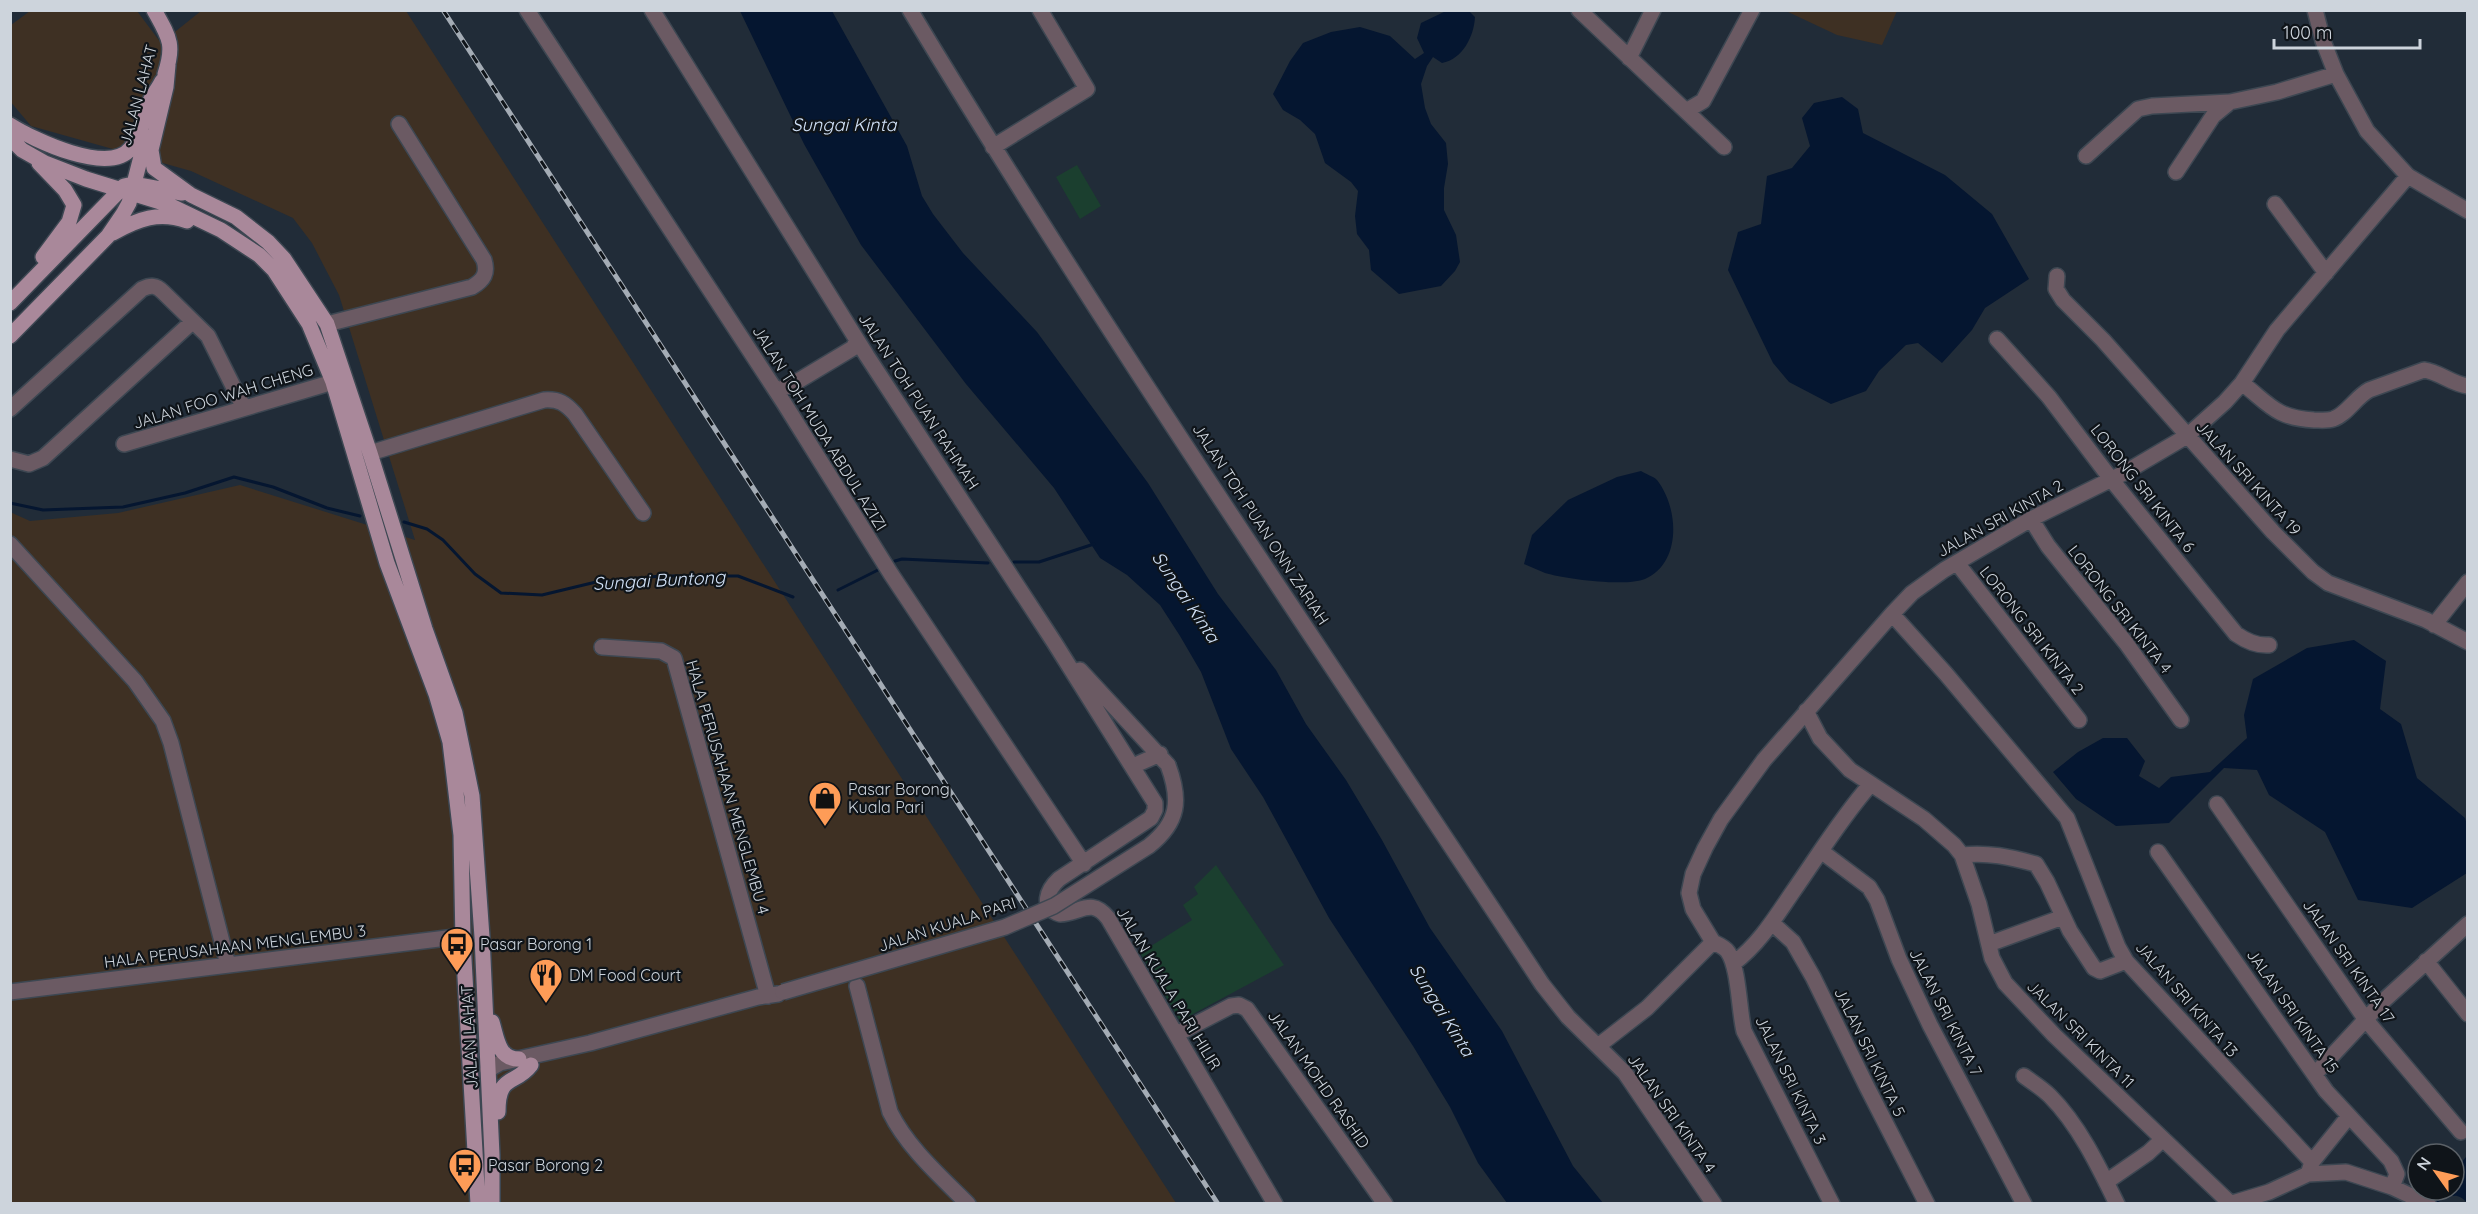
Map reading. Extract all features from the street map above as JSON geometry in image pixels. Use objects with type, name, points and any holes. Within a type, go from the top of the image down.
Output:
[{"type":"main road","name":"JALAN LAHAT","points":[[108,236],[126,209],[128,188],[171,53],[171,41],[154,10]]},
{"type":"main road","points":[[168,65],[166,87],[151,162],[159,174],[191,195]]},
{"type":"main road","points":[[10,125],[31,138],[68,151],[98,158],[118,158],[135,142],[149,103],[162,81]]},
{"type":"main road","points":[[10,138],[21,151],[64,189],[74,205],[69,222],[44,255],[27,286]]},
{"type":"main road","points":[[21,151],[66,172],[128,188],[188,212],[221,231],[259,255],[274,270],[309,324],[333,382],[387,563],[436,694],[450,742],[461,835],[463,936],[485,1203]]},
{"type":"main road","points":[[10,303],[52,259],[128,188],[191,195]]},
{"type":"main road","name":"JALAN LAHAT","points":[[191,195],[236,217],[268,242],[284,259],[327,324],[425,629],[455,713],[472,796],[488,1070]]},
{"type":"main road","points":[[10,336],[108,236],[130,223],[158,216],[181,219],[221,231]]},
{"type":"main road","points":[[52,259],[74,245],[100,221],[106,225],[108,236]]},
{"type":"main road","points":[[463,936],[470,956],[478,1055],[488,1070],[478,1088],[485,1203]]},
{"type":"main road","points":[[485,1002],[505,1056],[525,1062],[500,1091],[498,1157],[485,1203]]},
{"type":"street","name":"JALAN TOH MUDA ABDUL AZIZI","points":[[527,10],[780,397],[891,574],[1084,864]]},
{"type":"street","name":"JALAN TOH PUAN RAHMAH","points":[[652,10],[867,356],[1134,766],[1155,803],[1155,810]]},
{"type":"street","name":"JALAN TOH PUAN ONN ZARIAH","points":[[910,10],[993,147],[1109,327],[1542,984],[1568,1017],[1598,1046]]},
{"type":"street","points":[[993,147],[1087,89],[1040,10]]},
{"type":"street","points":[[1579,10],[1724,147]]},
{"type":"street","points":[[1629,58],[1653,10]]},
{"type":"street","points":[[1686,111],[1702,101],[1752,10]]},
{"type":"street","points":[[2315,10],[2323,41],[2336,75],[2367,131],[2408,176],[2468,211]]},
{"type":"street","points":[[2086,156],[2138,110],[2152,106],[2230,102],[2277,92],[2336,75]]},
{"type":"street","points":[[2175,172],[2213,116],[2230,102]]},
{"type":"street","points":[[327,324],[472,287],[485,275],[484,260],[399,123]]},
{"type":"street","name":"JALAN SRI KINTA 2","points":[[1713,942],[1693,909],[1689,893],[1693,874],[1721,819],[1764,760],[1892,614],[1931,578],[2031,519],[2111,479],[2187,436],[2225,402],[2242,383],[2277,330],[2408,176]]},
{"type":"street","points":[[2275,204],[2326,273]]},
{"type":"street","name":"JALAN SRI KINTA 19","points":[[2057,276],[2056,289],[2063,300],[2103,340],[2273,532],[2313,572],[2328,583],[2384,602],[2468,642]]},
{"type":"street","points":[[10,409],[149,285],[157,287],[208,336],[244,408]]},
{"type":"street","points":[[10,459],[29,464],[43,458],[192,322]]},
{"type":"street","name":"LORONG SRI KINTA 6","points":[[1997,339],[2049,397],[2111,479],[2236,634],[2246,641],[2261,646],[2269,645]]},
{"type":"street","points":[[780,397],[853,348],[857,340]]},
{"type":"street","points":[[795,388],[858,357],[867,356]]},
{"type":"street","points":[[2242,383],[2276,412],[2293,418],[2321,420],[2339,416],[2361,394],[2369,390],[2424,370],[2432,371],[2450,382],[2468,386]]},
{"type":"street","name":"JALAN FOO WAH CHENG","points":[[124,444],[333,382]]},
{"type":"street","points":[[370,453],[544,400],[556,399],[566,404],[575,414],[643,513]]},
{"type":"street","name":"LORONG SRI KINTA 4","points":[[2031,519],[2048,546],[2126,643],[2181,720]]},
{"type":"street","points":[[10,544],[135,681],[163,721],[171,743],[228,965]]},
{"type":"street","name":"LORONG SRI KINTA 2","points":[[1957,563],[2079,720]]},
{"type":"street","points":[[2434,625],[2468,582]]},
{"type":"street","name":"JALAN SRI KINTA 13","points":[[1892,614],[2067,818],[2118,947],[2126,961],[2310,1168]]},
{"type":"street","name":"JALAN KUALA PARI","points":[[488,1070],[500,1063],[525,1062],[783,992],[1005,927],[1054,906],[1161,837],[1174,817],[1176,807],[1176,793],[1164,760],[1054,642]]},
{"type":"street","name":"HALA PERUSAHAAN MENGLEMBU 4","points":[[602,647],[661,651],[668,654],[675,662],[768,996]]},
{"type":"street","name":"JALAN SRI KINTA 11","points":[[1806,711],[1820,738],[1850,770],[1924,819],[1962,855],[1979,904],[1992,958],[2005,983],[2021,1002],[2230,1203]]},
{"type":"street","points":[[1134,766],[1164,760]]},
{"type":"street","points":[[1598,1046],[1647,1008],[1713,942],[1724,947],[1734,963],[1750,951],[1772,923],[1853,805],[1870,785]]},
{"type":"street","name":"JALAN SRI KINTA 17","points":[[2217,804],[2366,1020],[2461,1132]]},
{"type":"street","name":"JALAN KUALA PARI HILIR","points":[[1155,810],[1144,825],[1050,887],[1047,897],[1050,908],[1060,914],[1086,906],[1103,911],[1275,1203]]},
{"type":"street","name":"JALAN SRI KINTA 7","points":[[1821,851],[1860,879],[1873,893],[1899,959],[1930,1025],[2024,1203]]},
{"type":"street","name":"JALAN SRI KINTA 15","points":[[2158,852],[2315,1074],[2396,1169],[2397,1174],[2392,1187]]},
{"type":"street","points":[[1962,855],[1983,853],[2003,855],[2036,864],[2081,950],[2100,971],[2126,961]]},
{"type":"street","points":[[1989,944],[2063,917]]},
{"type":"street","name":"JALAN SRI KINTA 5","points":[[1772,923],[1793,942],[1813,977],[1927,1203]]},
{"type":"street","points":[[2315,1074],[2381,1003],[2468,924]]},
{"type":"street","name":"HALA PERUSAHAAN MENGLEMBU 3","points":[[10,992],[463,936]]},
{"type":"street","points":[[2426,961],[2468,1014]]},
{"type":"street","name":"JALAN SRI KINTA 3","points":[[1734,963],[1744,1031],[1832,1203]]},
{"type":"street","points":[[857,986],[890,1112],[896,1125],[911,1144],[968,1203]]},
{"type":"street","name":"JALAN MOHD RASHID","points":[[1177,1034],[1231,1006],[1239,1005],[1247,1009],[1385,1203]]},
{"type":"street","name":"JALAN SRI KINTA 4","points":[[1598,1046],[1625,1073],[1714,1203]]},
{"type":"street","points":[[2024,1076],[2050,1096],[2063,1113],[2117,1203]]},
{"type":"street","points":[[2230,1203],[2264,1198],[2310,1168],[2349,1116]]},
{"type":"street","points":[[2106,1182],[2148,1153],[2163,1139]]},
{"type":"street","points":[[2310,1168],[2346,1172],[2392,1187],[2428,1203]]},
{"type":"shaded area","points":[[30,11],[137,11],[161,43],[201,11],[406,11],[1176,1203],[11,1203],[10,512],[30,521],[118,513],[240,485],[415,540],[339,295],[312,243],[293,218],[191,171],[31,126],[10,101],[11,25]]},
{"type":"shaded area","points":[[1786,11],[1897,11],[1882,45],[1837,35]]},
{"type":"green space","points":[[1077,165],[1101,206],[1080,219],[1056,177]]},
{"type":"green space","points":[[1216,865],[1284,965],[1180,1021],[1140,953],[1192,920],[1183,905],[1198,894],[1194,887]]},
{"type":"water","points":[[1448,10],[1469,11],[1475,17],[1470,39],[1461,52],[1449,61],[1442,63],[1433,57],[1427,66],[1421,84],[1425,108],[1431,124],[1446,143],[1448,164],[1444,188],[1444,210],[1456,235],[1460,262],[1441,286],[1399,294],[1371,270],[1369,250],[1357,234],[1355,216],[1358,191],[1351,182],[1325,163],[1315,134],[1300,120],[1283,110],[1273,94],[1290,61],[1303,43],[1331,32],[1360,27],[1390,36],[1415,59],[1424,53],[1417,38],[1421,23]]},
{"type":"water","name":"Sungai Kinta","points":[[740,11],[832,11],[907,146],[922,196],[933,214],[963,253],[1037,332],[1148,483],[1218,594],[1276,670],[1306,724],[1346,780],[1382,840],[1430,928],[1502,1031],[1573,1166],[1603,1203],[1507,1203],[1478,1163],[1450,1107],[1329,918],[1263,797],[1231,749],[1201,672],[1180,636],[1160,605],[1127,575],[1100,558],[1054,488],[966,384],[861,245],[804,144]]},
{"type":"water","points":[[1842,97],[1858,109],[1863,133],[1945,175],[1992,214],[2029,279],[1985,308],[1972,330],[1942,363],[1918,343],[1906,345],[1879,371],[1866,391],[1831,404],[1789,382],[1773,363],[1728,270],[1738,232],[1761,224],[1767,176],[1792,168],[1810,146],[1802,118],[1814,103]]},
{"type":"water","points":[[1641,471],[1657,480],[1670,505],[1673,519],[1671,548],[1666,561],[1657,571],[1645,579],[1610,582],[1554,575],[1524,564],[1532,535],[1568,500],[1617,477]]},
{"type":"water","points":[[2354,640],[2386,661],[2380,709],[2401,724],[2417,778],[2465,818],[2467,825],[2467,873],[2412,908],[2358,900],[2325,832],[2269,795],[2257,770],[2224,768],[2169,823],[2116,826],[2076,799],[2053,772],[2078,752],[2103,738],[2127,738],[2145,761],[2139,776],[2159,788],[2171,777],[2210,772],[2247,738],[2244,715],[2253,679],[2307,648]]},
{"type":"water","points":[[2466,1157],[2467,1158],[2466,1202]]},
{"type":"waterway","name":"Sungai Buntong","points":[[10,503],[43,510],[123,507],[185,493],[234,477],[273,487],[327,508],[360,516]]},
{"type":"waterway","name":"Sungai Buntong","points":[[404,522],[427,529],[443,540],[475,574],[501,593],[542,595],[596,582],[661,576],[738,576],[793,597]]},
{"type":"waterway","name":"Sungai Buntong","points":[[1014,562],[1039,562],[1094,544]]},
{"type":"waterway","name":"Sungai Buntong","points":[[895,561],[902,559],[988,563]]},
{"type":"waterway","name":"Sungai Buntong","points":[[838,590],[880,569]]},
{"type":"railway","points":[[443,10],[1218,1204]]},
{"type":"place","name":"Pasar Borong Kuala Pari","points":[[825,827]]},
{"type":"place","name":"Pasar Borong 1","points":[[457,973]]},
{"type":"place","name":"DM Food Court","points":[[546,1004]]},
{"type":"place","name":"Pasar Borong 2","points":[[465,1194]]}]
